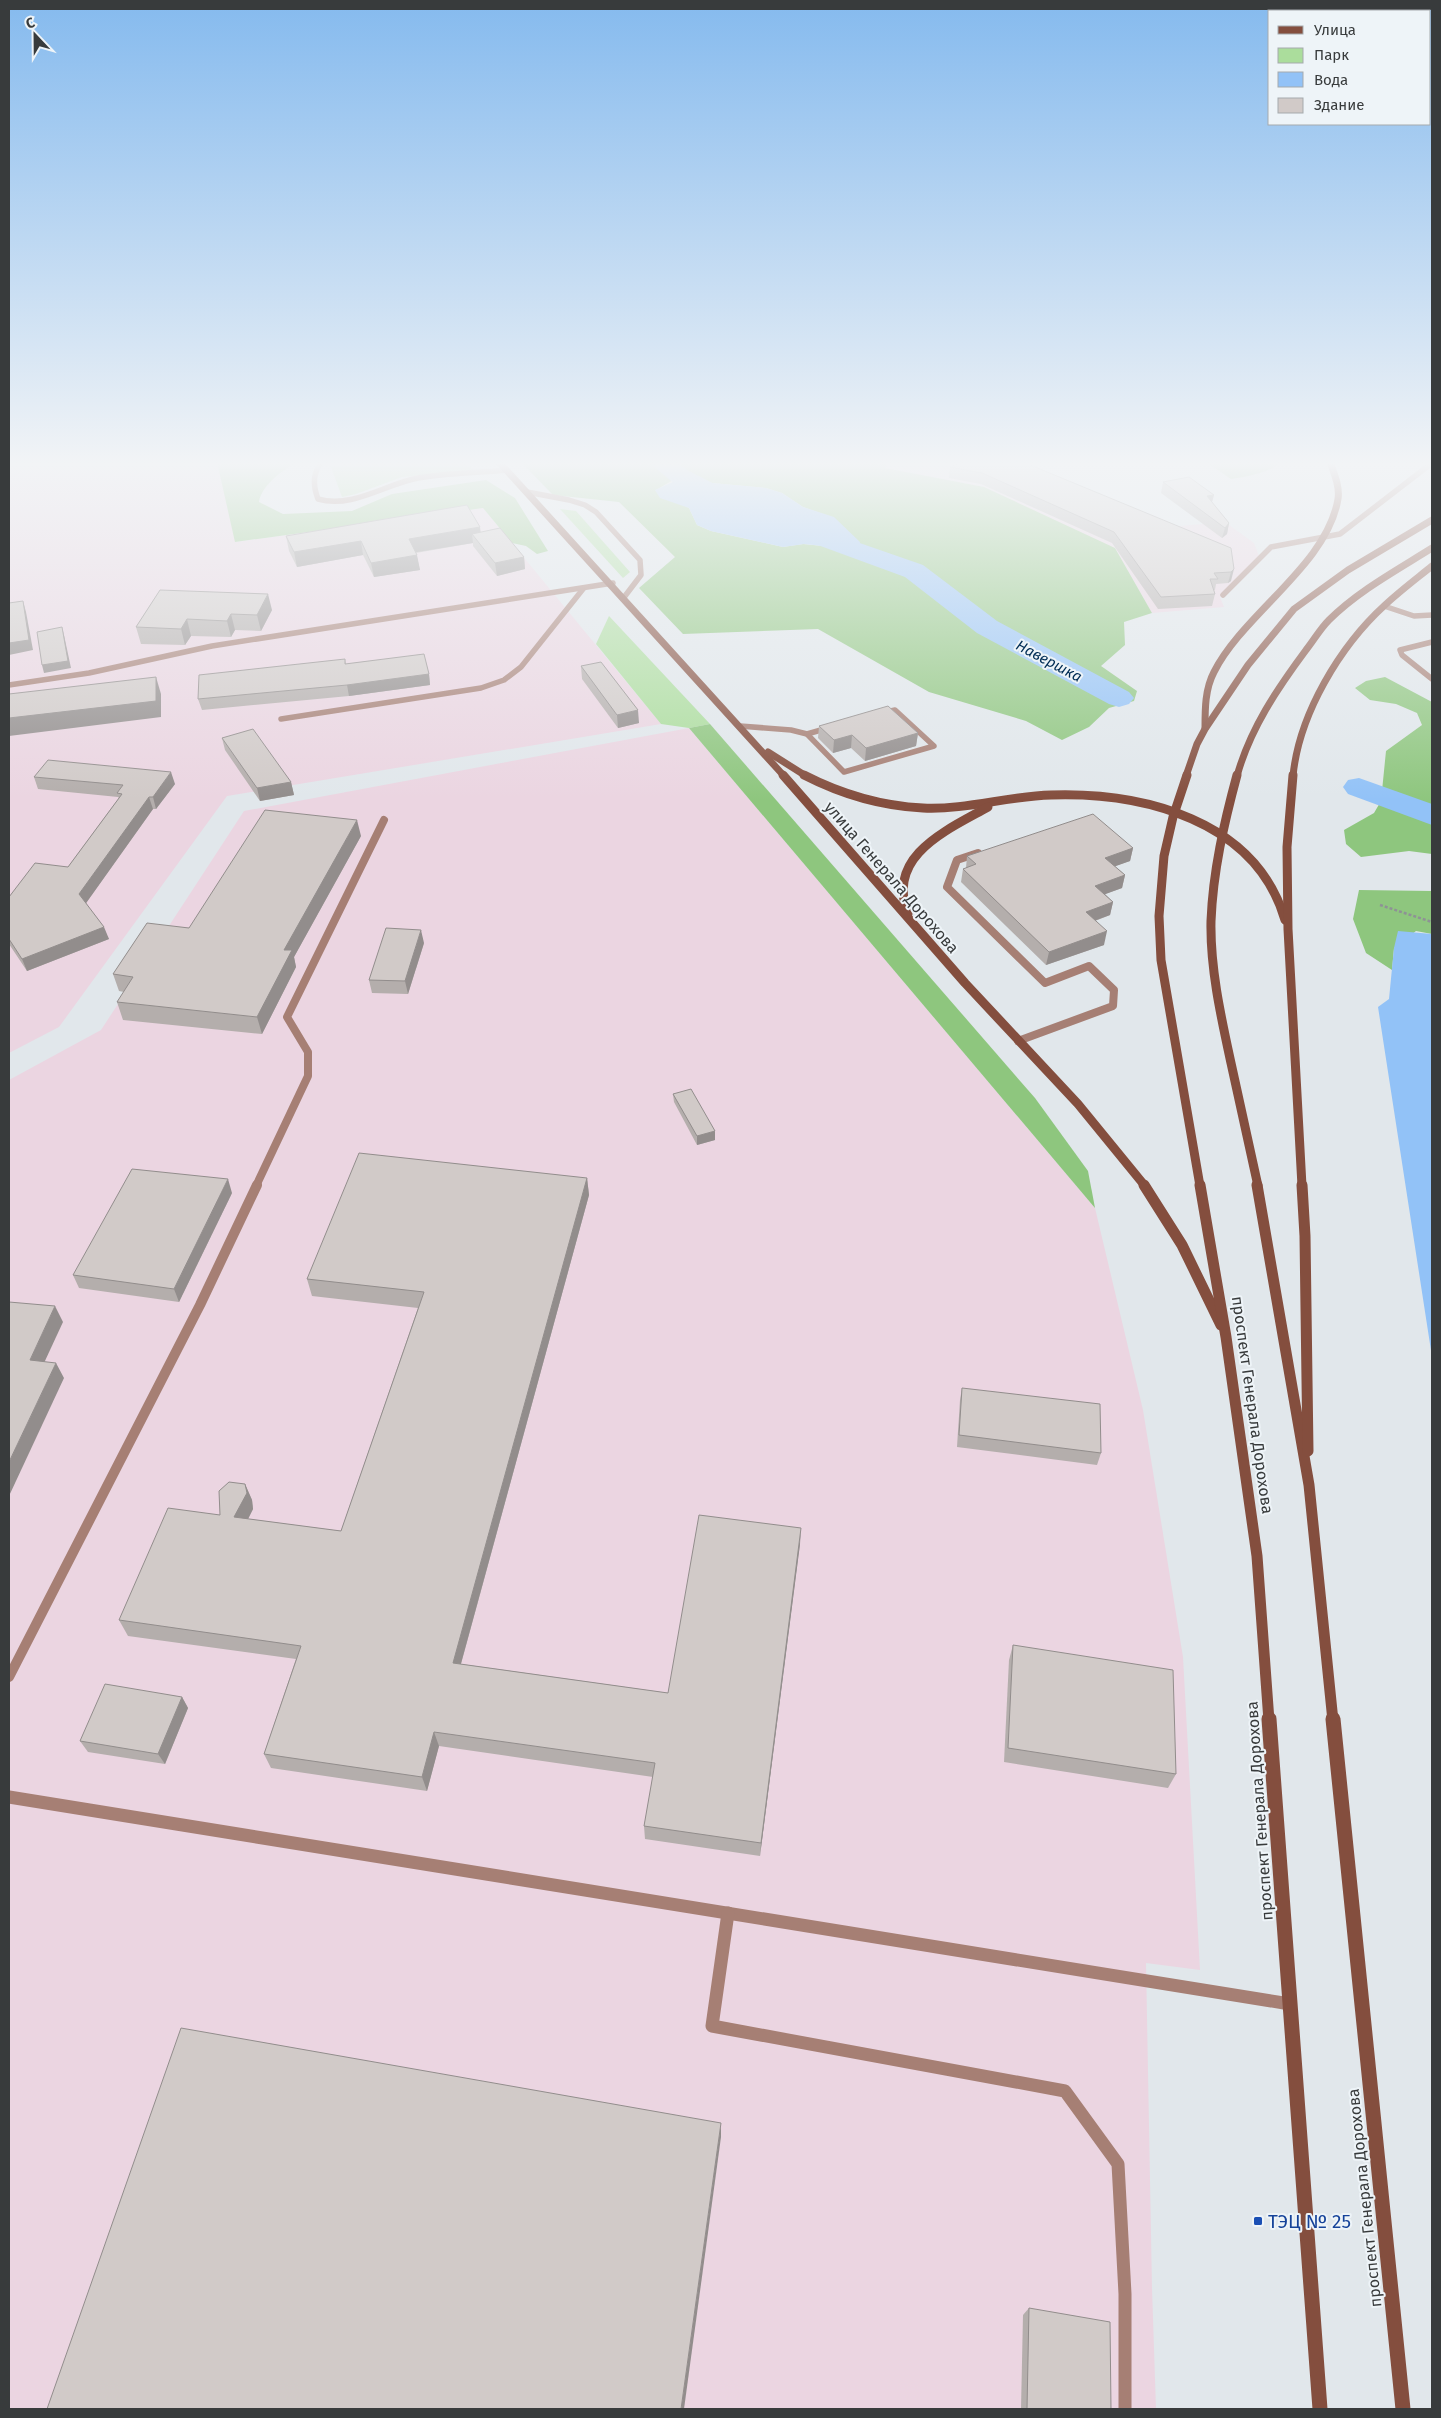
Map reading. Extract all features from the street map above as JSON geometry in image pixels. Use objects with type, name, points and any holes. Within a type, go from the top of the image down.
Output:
[{"type":"main road","name":"улица Генерала Дорохова","points":[[605,575],[1018,1041],[1118,1148],[1157,1202],[1181,1241],[1226,1337]]},
{"type":"main road","points":[[1206,729],[1205,704],[1214,672],[1241,633],[1291,575]]},
{"type":"main road","name":"проспект Генерала Дорохова","points":[[1320,2409],[1257,1556],[1226,1337],[1161,960],[1159,916],[1164,856],[1172,817],[1197,744],[1248,665],[1294,609],[1341,575]]},
{"type":"main road","name":"проспект Генерала Дорохова","points":[[1389,575],[1329,620],[1290,670],[1264,711],[1243,754],[1224,824],[1216,865],[1212,921],[1213,967],[1223,1028],[1258,1188],[1308,1485],[1403,2409]]},
{"type":"main road","points":[[1308,1485],[1305,1236],[1288,929],[1287,847],[1294,769],[1307,720],[1329,673],[1359,633],[1384,606],[1422,575]]},
{"type":"main road","points":[[1418,579],[1426,575]]},
{"type":"main road","points":[[753,741],[816,783],[843,794],[869,801],[922,808],[961,808],[1048,795],[1094,796],[1118,798],[1181,814],[1203,824],[1239,846],[1257,865],[1275,890],[1288,929]]},
{"type":"main road","points":[[910,920],[902,899],[902,882],[918,852],[934,838],[996,803]]},
{"type":"lane","points":[[625,596],[641,575]]},
{"type":"lane","points":[[1223,596],[1244,575]]},
{"type":"lane","points":[[9,685],[89,673],[212,646],[613,583]]},
{"type":"lane","points":[[281,719],[481,688],[504,680],[533,653],[583,589]]},
{"type":"lane","points":[[1384,606],[1414,616],[1432,615]]},
{"type":"lane","points":[[1432,642],[1400,650],[1402,655],[1432,679]]},
{"type":"lane","points":[[807,734],[844,772],[934,746],[895,710],[877,715]]},
{"type":"lane","points":[[740,726],[791,730],[807,734],[833,727]]},
{"type":"lane","points":[[9,1677],[200,1306],[308,1076],[308,1052],[287,1017],[384,820]]},
{"type":"lane","points":[[984,851],[957,860],[947,887],[1045,983],[1089,966],[1114,990],[1112,1006],[1018,1041]]},
{"type":"lane","points":[[9,1797],[1290,2004]]},
{"type":"lane","points":[[728,1913],[712,2026],[1065,2091],[1118,2164],[1125,2294],[1125,2409]]},
{"type":"path","points":[[1380,905],[1432,922]]},
{"type":"shaded area","points":[[9,575],[538,575],[661,724],[227,796],[59,1027],[9,1053]]},
{"type":"shaded area","points":[[1130,575],[1241,575],[1220,597],[1224,607],[1152,613]]},
{"type":"shaded area","points":[[689,728],[1095,1208],[1143,1410],[1183,1657],[1200,1970],[1146,1963],[1156,2409],[9,2409],[9,1080],[101,1030],[244,811]]},
{"type":"green space","points":[[654,575],[1130,575],[1152,613],[1124,622],[1125,645],[1101,666],[1137,691],[1134,701],[1109,708],[1089,727],[1062,740],[1026,721],[929,692],[818,629],[683,634],[639,588]]},
{"type":"green space","points":[[609,616],[710,724],[689,728],[661,724],[596,644]]},
{"type":"green space","points":[[1385,677],[1432,702],[1432,854],[1409,851],[1361,857],[1346,844],[1344,830],[1374,813],[1381,801],[1386,751],[1422,725],[1417,713],[1396,704],[1370,700],[1355,688],[1366,681]]},
{"type":"green space","points":[[710,724],[1035,1098],[1088,1171],[1095,1208],[689,728]]},
{"type":"green space","points":[[1359,890],[1432,891],[1432,934],[1416,931],[1394,948],[1392,970],[1366,953],[1353,919]]},
{"type":"water","points":[[1398,931],[1432,934],[1432,1357],[1378,1007],[1389,999],[1394,948]]},
{"type":"building","points":[[1145,575],[1215,575],[1218,579],[1210,579],[1215,594],[1161,597]]},
{"type":"building","points":[[160,590],[268,594],[257,615],[231,614],[227,621],[187,619],[181,629],[136,627]]},
{"type":"building","points":[[23,601],[29,640],[9,643],[9,603]]},
{"type":"building","points":[[62,627],[68,661],[42,665],[37,632]]},
{"type":"building","points":[[424,654],[429,674],[347,685],[198,699],[199,675],[345,659],[345,664]]},
{"type":"building","points":[[601,662],[638,710],[617,715],[581,666]]},
{"type":"building","points":[[156,677],[156,701],[9,718],[9,694]]},
{"type":"building","points":[[888,706],[918,733],[866,748],[852,735],[834,740],[819,726]]},
{"type":"building","points":[[253,729],[291,782],[257,788],[222,738]]},
{"type":"building","points":[[48,760],[171,772],[153,797],[149,797],[79,894],[104,927],[22,959],[9,939],[9,897],[35,863],[68,867],[122,794],[117,793],[123,785],[34,777]]},
{"type":"building","points":[[265,810],[357,820],[284,950],[292,950],[257,1017],[117,1002],[133,977],[113,974],[147,923],[189,928]]},
{"type":"building","points":[[1093,814],[1133,848],[1105,858],[1125,875],[1095,886],[1113,902],[1086,912],[1107,931],[1049,952],[963,869],[976,864],[967,856]]},
{"type":"building","points":[[386,928],[421,930],[405,981],[369,980]]},
{"type":"building","points":[[691,1089],[715,1131],[697,1136],[673,1094]]},
{"type":"building","points":[[359,1153],[587,1178],[453,1663],[668,1693],[699,1515],[801,1528],[761,1843],[644,1826],[655,1763],[434,1732],[422,1777],[264,1754],[301,1646],[119,1620],[168,1508],[220,1515],[219,1491],[229,1482],[245,1484],[247,1493],[234,1517],[341,1531],[424,1292],[307,1279]]},
{"type":"building","points":[[132,1169],[228,1179],[174,1289],[73,1275]]},
{"type":"building","points":[[9,1302],[55,1306],[30,1360],[56,1363],[9,1462]]},
{"type":"building","points":[[962,1388],[1100,1404],[1101,1453],[959,1435]]},
{"type":"building","points":[[1013,1645],[1173,1670],[1176,1774],[1008,1748]]},
{"type":"building","points":[[105,1684],[182,1697],[158,1754],[80,1741]]},
{"type":"building","points":[[181,2028],[721,2123],[681,2409],[47,2409]]},
{"type":"building","points":[[1029,2308],[1110,2322],[1111,2409],[1027,2409]]},
{"type":"waterway","name":"Навершка","points":[[919,575],[987,627],[1119,698]]},
{"type":"waterway","name":"Навершка","points":[[1359,787],[1432,815]]},
{"type":"place","name":"ТЭЦ № 25","points":[[1258,2221]]}]
